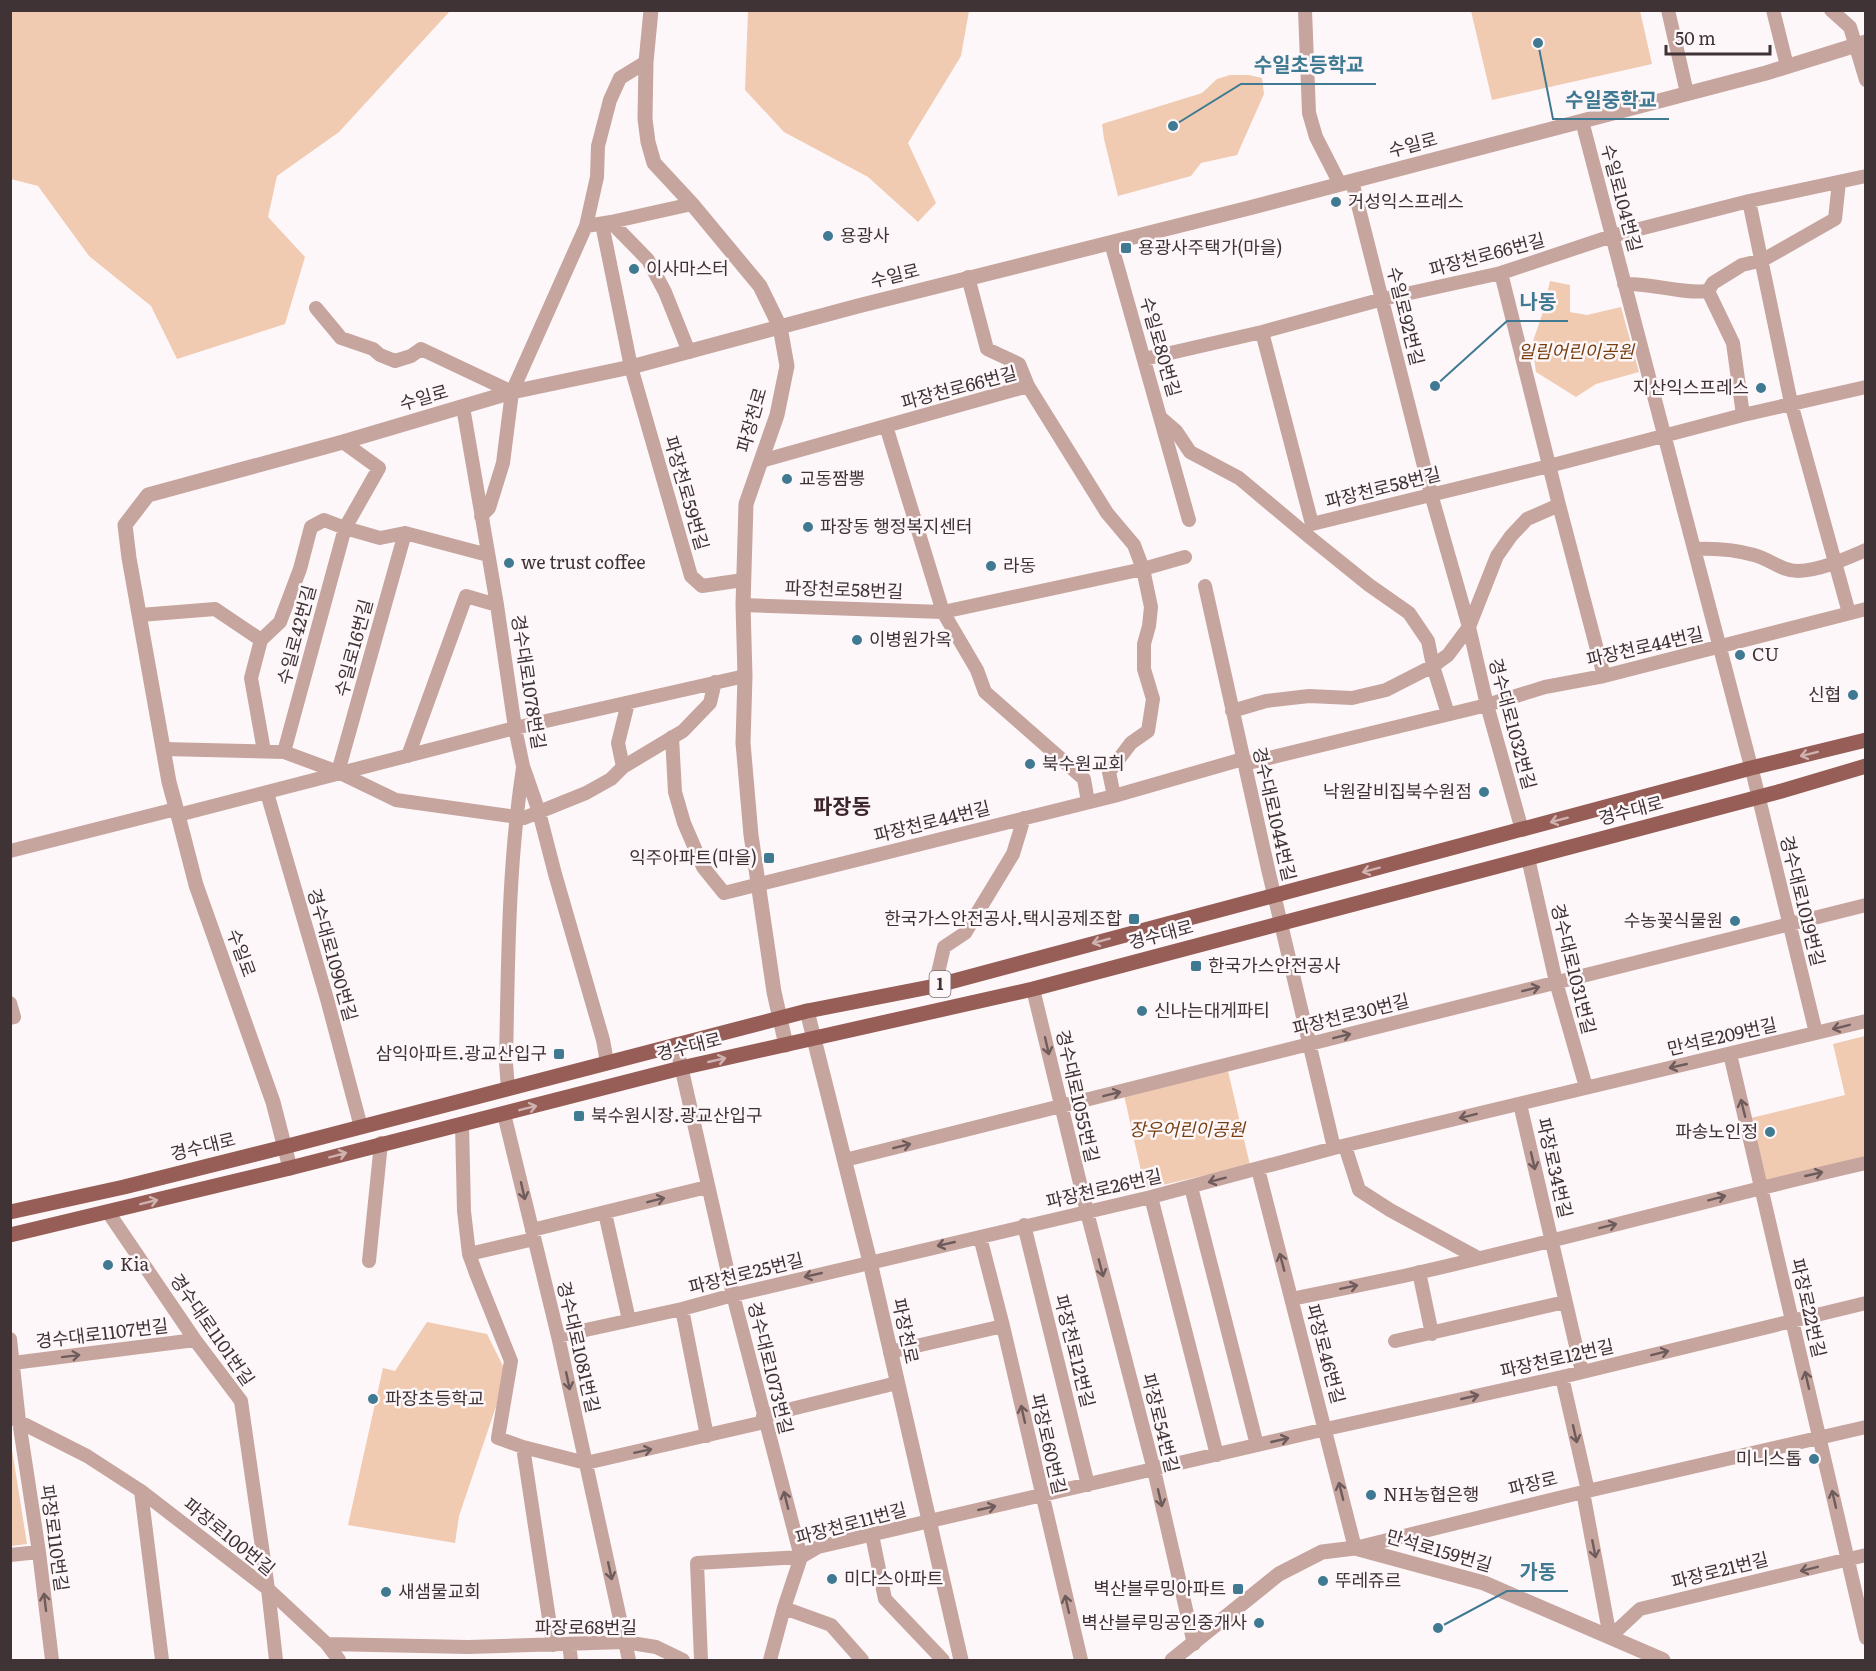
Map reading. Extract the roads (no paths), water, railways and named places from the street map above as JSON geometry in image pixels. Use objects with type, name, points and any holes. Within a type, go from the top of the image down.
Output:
[{"type":"main road","name":"경수대로","points":[[10,1212],[284,1147],[807,1011],[935,986],[1522,830],[1752,773],[1866,740]]},
{"type":"main road","name":"경수대로","points":[[10,1235],[290,1168],[681,1068],[1034,989],[1866,766]]},
{"type":"main road","points":[[53,1203],[58,1224]]},
{"type":"street","name":"파장천로","points":[[651,10],[646,62],[645,119],[654,163],[692,204],[760,286],[780,327],[787,366],[777,415],[746,504],[743,580],[745,676],[743,743],[751,835],[774,992],[786,1045]]},
{"type":"street","name":"수일로92번길","points":[[1305,10],[1309,113],[1316,137],[1346,183],[1383,299],[1431,494]]},
{"type":"street","points":[[1668,10],[1688,93]]},
{"type":"street","points":[[1773,10],[1787,66]]},
{"type":"street","points":[[1831,10],[1850,27],[1861,43],[1866,80]]},
{"type":"street","name":"수일로","points":[[290,1168],[273,1102],[196,885],[169,782],[125,525],[148,495],[343,442],[512,392],[631,367],[968,277],[1346,183],[1688,93],[1861,43]]},
{"type":"street","points":[[480,516],[489,508],[503,463],[512,392],[586,226],[597,177],[598,146],[610,100],[620,78],[646,62]]},
{"type":"street","name":"수일로104번길","points":[[1582,121],[1718,648]]},
{"type":"street","name":"파장천로66번길","points":[[1144,359],[1262,332],[1383,299],[1501,273],[1612,236],[1749,201],[1866,176]]},
{"type":"street","points":[[1708,291],[1713,283],[1742,265],[1763,260],[1835,219],[1839,182]]},
{"type":"street","points":[[1749,201],[1791,403],[1849,613]]},
{"type":"street","points":[[586,226],[692,204]]},
{"type":"street","points":[[607,223],[648,260],[665,292],[689,352]]},
{"type":"street","name":"파장천로59번길","points":[[607,223],[631,367],[692,576],[702,585],[743,580]]},
{"type":"street","name":"수일로80번길","points":[[1111,243],[1161,418],[1176,431],[1190,453],[1239,478],[1306,535],[1369,585],[1409,613],[1428,641],[1433,666]]},
{"type":"street","points":[[1501,273],[1604,676]]},
{"type":"street","points":[[968,277],[987,349],[1020,364],[1028,386]]},
{"type":"street","points":[[1624,284],[1646,284],[1692,292],[1708,291]]},
{"type":"street","points":[[1708,291],[1733,343],[1743,415]]},
{"type":"street","points":[[316,308],[341,338],[373,349],[380,355],[395,361],[411,356],[421,349],[512,392]]},
{"type":"street","name":"파장천로58번길","points":[[1262,332],[1312,524],[1549,466],[1791,403],[1866,387]]},
{"type":"street","name":"파장천로66번길","points":[[761,461],[1028,386],[1107,513],[1134,545],[1143,569]]},
{"type":"street","name":"경수대로1078번길","points":[[463,407],[523,766],[539,812],[607,1062]]},
{"type":"street","points":[[1161,418],[1189,520]]},
{"type":"street","points":[[886,426],[943,612],[977,670],[985,692],[1084,779],[1088,802]]},
{"type":"street","name":"수일로42번길","points":[[284,752],[345,528],[379,468],[343,442]]},
{"type":"street","name":"경수대로1032번길","points":[[1431,494],[1469,627],[1487,705],[1522,830]]},
{"type":"street","points":[[1232,711],[1266,701],[1309,696],[1352,698],[1386,690],[1433,666],[1448,655],[1469,627],[1497,556],[1511,536],[1527,519],[1559,505]]},
{"type":"street","name":"수일로42번길","points":[[264,751],[251,678],[261,640],[280,622],[300,569],[311,527],[324,520],[345,528]]},
{"type":"street","points":[[345,528],[380,538],[405,533],[488,555]]},
{"type":"street","name":"수일로16번길","points":[[338,772],[405,533]]},
{"type":"street","points":[[1694,549],[1717,548],[1756,555],[1782,568],[1798,571],[1835,563],[1866,550]]},
{"type":"street","name":"파장천로58번길","points":[[743,605],[943,612],[1143,569],[1185,557]]},
{"type":"street","points":[[1084,779],[1108,772],[1131,743],[1148,731],[1153,699],[1144,669],[1144,644],[1151,607],[1143,569]]},
{"type":"street","name":"경수대로1044번길","points":[[1205,586],[1309,1044],[1340,1147]]},
{"type":"street","points":[[408,756],[466,596],[497,605]]},
{"type":"street","points":[[140,615],[215,609],[261,640]]},
{"type":"street","name":"파장천로44번길","points":[[758,884],[1244,762],[1487,705],[1545,687],[1604,676],[1718,648],[1866,609]]},
{"type":"street","name":"경수대로1019번길","points":[[1718,648],[1758,796],[1816,1033]]},
{"type":"street","points":[[1433,666],[1448,714]]},
{"type":"street","points":[[10,851],[267,793],[338,772],[515,728],[745,676]]},
{"type":"street","points":[[164,748],[284,752],[338,772],[396,800],[524,818],[612,779],[623,767],[683,730],[710,703],[715,682]]},
{"type":"street","points":[[623,767],[618,743],[628,703]]},
{"type":"street","points":[[672,737],[675,792],[688,834],[703,867],[724,892],[758,884]]},
{"type":"street","points":[[508,1089],[506,1063],[510,900],[515,817],[523,766]]},
{"type":"street","points":[[1108,772],[1114,796]]},
{"type":"street","name":"경수대로1090번길","points":[[267,793],[361,1126]]},
{"type":"street","points":[[935,986],[944,947],[965,933],[971,924],[1013,854],[1024,818]]},
{"type":"street","name":"경수대로1031번길","points":[[1528,858],[1556,982],[1586,1087]]},
{"type":"street","name":"파장천로30번길","points":[[845,1160],[1866,905]]},
{"type":"street","name":"경수대로1055번길","points":[[1034,989],[1087,1212]]},
{"type":"street","points":[[10,1003],[14,1017],[10,1018]]},
{"type":"street","name":"파장천로","points":[[807,1011],[870,1262],[961,1660]]},
{"type":"street","name":"만석로209번길","points":[[1586,1087],[1866,1021]]},
{"type":"street","name":"경수대로1073번길","points":[[676,1044],[732,1295],[801,1557]]},
{"type":"street","name":"파장로22번길","points":[[1730,1054],[1820,1437]]},
{"type":"street","name":"파장천로26번길","points":[[870,1262],[1151,1197],[1340,1147],[1586,1087]]},
{"type":"street","name":"파장로34번길","points":[[1520,1104],[1582,1372]]},
{"type":"street","name":"경수대로1081번길","points":[[504,1114],[558,1335],[629,1660]]},
{"type":"street","points":[[462,1124],[464,1211],[469,1254],[512,1361],[498,1438],[523,1447],[586,1463],[707,1437],[763,1419],[897,1383]]},
{"type":"street","points":[[369,1261],[381,1143]]},
{"type":"street","points":[[1340,1147],[1359,1190],[1390,1210],[1478,1258]]},
{"type":"street","points":[[1762,1186],[1866,1163]]},
{"type":"street","name":"파장로46번길","points":[[1258,1169],[1355,1548]]},
{"type":"street","name":"파장로34번길","points":[[1292,1299],[1478,1258],[1762,1186]]},
{"type":"street","points":[[1191,1187],[1257,1445]]},
{"type":"street","points":[[469,1254],[605,1213],[707,1188]]},
{"type":"street","points":[[1151,1197],[1217,1455]]},
{"type":"street","name":"경수대로1101번길","points":[[108,1212],[195,1340],[241,1401],[268,1589]]},
{"type":"street","name":"파장로54번길","points":[[1087,1212],[1154,1470],[1194,1644]]},
{"type":"street","points":[[605,1213],[629,1320]]},
{"type":"street","name":"파장천로12번길","points":[[1024,1225],[1088,1485]]},
{"type":"street","name":"파장로60번길","points":[[980,1236],[1081,1660]]},
{"type":"street","name":"파장천로25번길","points":[[558,1335],[682,1309],[870,1262]]},
{"type":"street","points":[[1419,1272],[1432,1334]]},
{"type":"street","points":[[1395,1341],[1565,1302]]},
{"type":"street","name":"파장천로12번길","points":[[931,1522],[1326,1429],[1562,1377],[1866,1303]]},
{"type":"street","points":[[682,1309],[707,1437]]},
{"type":"street","points":[[890,1352],[1003,1326]]},
{"type":"street","name":"경수대로1107번길","points":[[10,1339],[15,1419]]},
{"type":"street","name":"경수대로1107번길","points":[[13,1363],[195,1340]]},
{"type":"street","points":[[1562,1377],[1586,1491],[1610,1637]]},
{"type":"street","name":"파장로100번길","points":[[15,1419],[87,1456],[141,1491],[268,1589],[276,1660]]},
{"type":"street","name":"파장로110번길","points":[[15,1419],[39,1552],[52,1660]]},
{"type":"street","name":"파장로","points":[[1172,1660],[1279,1574],[1322,1552],[1355,1548],[1586,1491],[1866,1427]]},
{"type":"street","points":[[1820,1437],[1866,1638]]},
{"type":"street","points":[[523,1447],[553,1645]]},
{"type":"street","points":[[141,1491],[162,1660]]},
{"type":"street","name":"파장천로11번길","points":[[701,1660],[698,1563],[801,1557],[818,1547],[931,1522]]},
{"type":"street","points":[[872,1535],[885,1599],[943,1660]]},
{"type":"street","name":"만석로159번길","points":[[1355,1548],[1484,1583],[1663,1660]]},
{"type":"street","points":[[10,1556],[39,1552]]},
{"type":"street","name":"파장로21번길","points":[[1610,1637],[1640,1609],[1866,1555]]},
{"type":"street","points":[[770,1660],[801,1557]]},
{"type":"street","points":[[268,1589],[327,1644],[339,1660]]},
{"type":"street","points":[[784,1608],[831,1625],[862,1660]]},
{"type":"street","name":"파장로68번길","points":[[327,1644],[485,1654],[553,1645],[625,1642],[656,1647],[683,1660]]},
{"type":"street","points":[[569,1644],[571,1660]]},
{"type":"place","name":"수일중학교","points":[[1538,43]]},
{"type":"place","name":"수일초등학교","points":[[1173,126]]},
{"type":"place","name":"거성익스프레스","points":[[1336,202]]},
{"type":"place","name":"용광사","points":[[828,236]]},
{"type":"place","name":"용광사주택가(마을)","points":[[1126,248]]},
{"type":"place","name":"이사마스터","points":[[634,269]]},
{"type":"place","name":"나동","points":[[1435,386]]},
{"type":"place","name":"지산익스프레스","points":[[1761,388]]},
{"type":"place","name":"교동짬뽕","points":[[787,479]]},
{"type":"place","name":"파장동 행정복지센터","points":[[808,527]]},
{"type":"place","name":"we trust coffee","points":[[509,563]]},
{"type":"place","name":"라동","points":[[991,566]]},
{"type":"place","name":"이병원가옥","points":[[857,640]]},
{"type":"place","name":"CU","points":[[1740,655]]},
{"type":"place","name":"신협","points":[[1853,695]]},
{"type":"place","name":"북수원교회","points":[[1030,764]]},
{"type":"place","name":"낙원갈비집북수원점","points":[[1484,792]]},
{"type":"place","name":"익주아파트(마을)","points":[[769,858]]},
{"type":"place","name":"한국가스안전공사.택시공제조합","points":[[1134,919]]},
{"type":"place","name":"수농꽃식물원","points":[[1735,921]]},
{"type":"place","name":"한국가스안전공사","points":[[1196,966]]},
{"type":"place","name":"신나는대게파티","points":[[1142,1011]]},
{"type":"place","name":"삼익아파트.광교산입구","points":[[559,1054]]},
{"type":"place","name":"북수원시장.광교산입구","points":[[579,1116]]},
{"type":"place","name":"파송노인정","points":[[1770,1132]]},
{"type":"place","name":"Kia","points":[[108,1265]]},
{"type":"place","name":"파장초등학교","points":[[373,1399]]},
{"type":"place","name":"미니스톱","points":[[1814,1459]]},
{"type":"place","name":"NH농협은행","points":[[1371,1495]]},
{"type":"place","name":"미다스아파트","points":[[832,1579]]},
{"type":"place","name":"뚜레쥬르","points":[[1323,1581]]},
{"type":"place","name":"벽산블루밍아파트","points":[[1238,1589]]},
{"type":"place","name":"새샘물교회","points":[[386,1592]]},
{"type":"place","name":"벽산블루밍공인중개사","points":[[1259,1623]]},
{"type":"place","name":"가동","points":[[1438,1628]]},
{"type":"district","name":"파장동","points":[[842,807]]},
{"type":"park label","name":"일림어린이공원","points":[[1576,352]]},
{"type":"park label","name":"장우어린이공원","points":[[1187,1130]]}]
